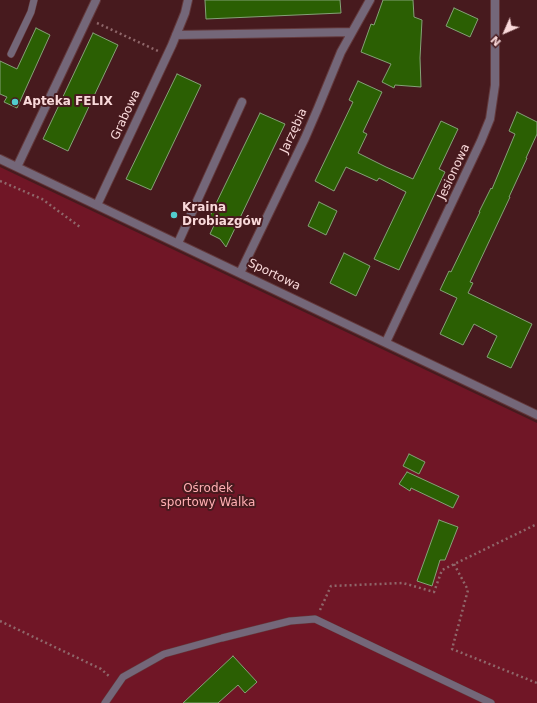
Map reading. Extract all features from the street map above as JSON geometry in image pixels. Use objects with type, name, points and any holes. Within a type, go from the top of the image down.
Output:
[{"type":"street","points":[[17,167],[96,0]]},
{"type":"street","name":"Grabowa","points":[[97,205],[176,35],[185,13],[188,0]]},
{"type":"street","name":"Jarzębia","points":[[240,273],[305,138],[341,52],[370,0]]},
{"type":"street","name":"Jesionowa","points":[[386,342],[481,142],[490,118],[495,85],[496,0]]},
{"type":"street","points":[[176,35],[352,32]]},
{"type":"street","points":[[178,243],[242,102]]},
{"type":"street","name":"Sportowa","points":[[0,159],[537,415]]},
{"type":"lane","points":[[11,54],[31,12],[34,0]]},
{"type":"lane","points":[[105,703],[123,677],[164,654],[222,638],[290,622],[315,619],[490,703]]},
{"type":"path","points":[[87,19],[167,55]]},
{"type":"path","points":[[0,181],[42,199],[80,227]]},
{"type":"path","points":[[315,619],[332,586],[403,583],[434,592],[442,570],[537,524]]},
{"type":"path","points":[[454,564],[468,590],[452,649],[537,683]]},
{"type":"path","points":[[0,621],[100,669],[118,685]]},
{"type":"green space","name":"Ośrodek sportowy Walka","points":[[0,167],[537,423],[537,703],[0,703]]},
{"type":"building","points":[[205,0],[340,0],[341,13],[206,19]]},
{"type":"building","points":[[383,0],[413,0],[414,17],[422,20],[420,58],[421,87],[395,85],[394,88],[382,82],[391,64],[361,52],[371,24],[374,25]]},
{"type":"building","points":[[454,8],[478,19],[470,37],[446,26]]},
{"type":"building","points":[[36,28],[50,35],[17,108],[4,102],[7,97],[0,94],[0,61],[17,69]]},
{"type":"building","points":[[93,33],[118,45],[68,151],[43,139]]},
{"type":"building","points":[[177,74],[201,85],[151,190],[126,179]]},
{"type":"building","points":[[358,81],[382,92],[363,132],[367,134],[358,153],[386,167],[413,179],[441,121],[458,129],[439,169],[445,172],[399,270],[374,259],[406,192],[379,178],[377,181],[346,167],[334,191],[315,181],[353,102],[349,100]]},
{"type":"building","points":[[517,112],[537,122],[537,134],[510,197],[470,282],[473,283],[468,293],[532,324],[511,368],[487,357],[497,336],[474,324],[463,345],[440,334],[457,298],[440,290],[449,271],[451,272],[479,212],[491,188],[492,189],[515,134],[509,131]]},
{"type":"building","points":[[260,113],[285,124],[226,247],[220,239],[210,234],[216,221],[209,218]]},
{"type":"building","points":[[319,202],[337,211],[326,235],[308,226]]},
{"type":"building","points":[[344,253],[370,266],[356,296],[330,283]]},
{"type":"building","points":[[409,454],[425,462],[419,474],[403,466]]},
{"type":"building","points":[[407,472],[459,496],[453,508],[411,488],[410,491],[399,484]]},
{"type":"building","points":[[439,520],[458,527],[445,560],[440,560],[432,586],[417,581]]},
{"type":"building","points":[[233,656],[257,682],[245,693],[238,685],[218,703],[183,703]]},
{"type":"place","name":"Apteka FELIX","points":[[15,102]]},
{"type":"place","name":"Kraina Drobiazgów","points":[[174,215]]}]
